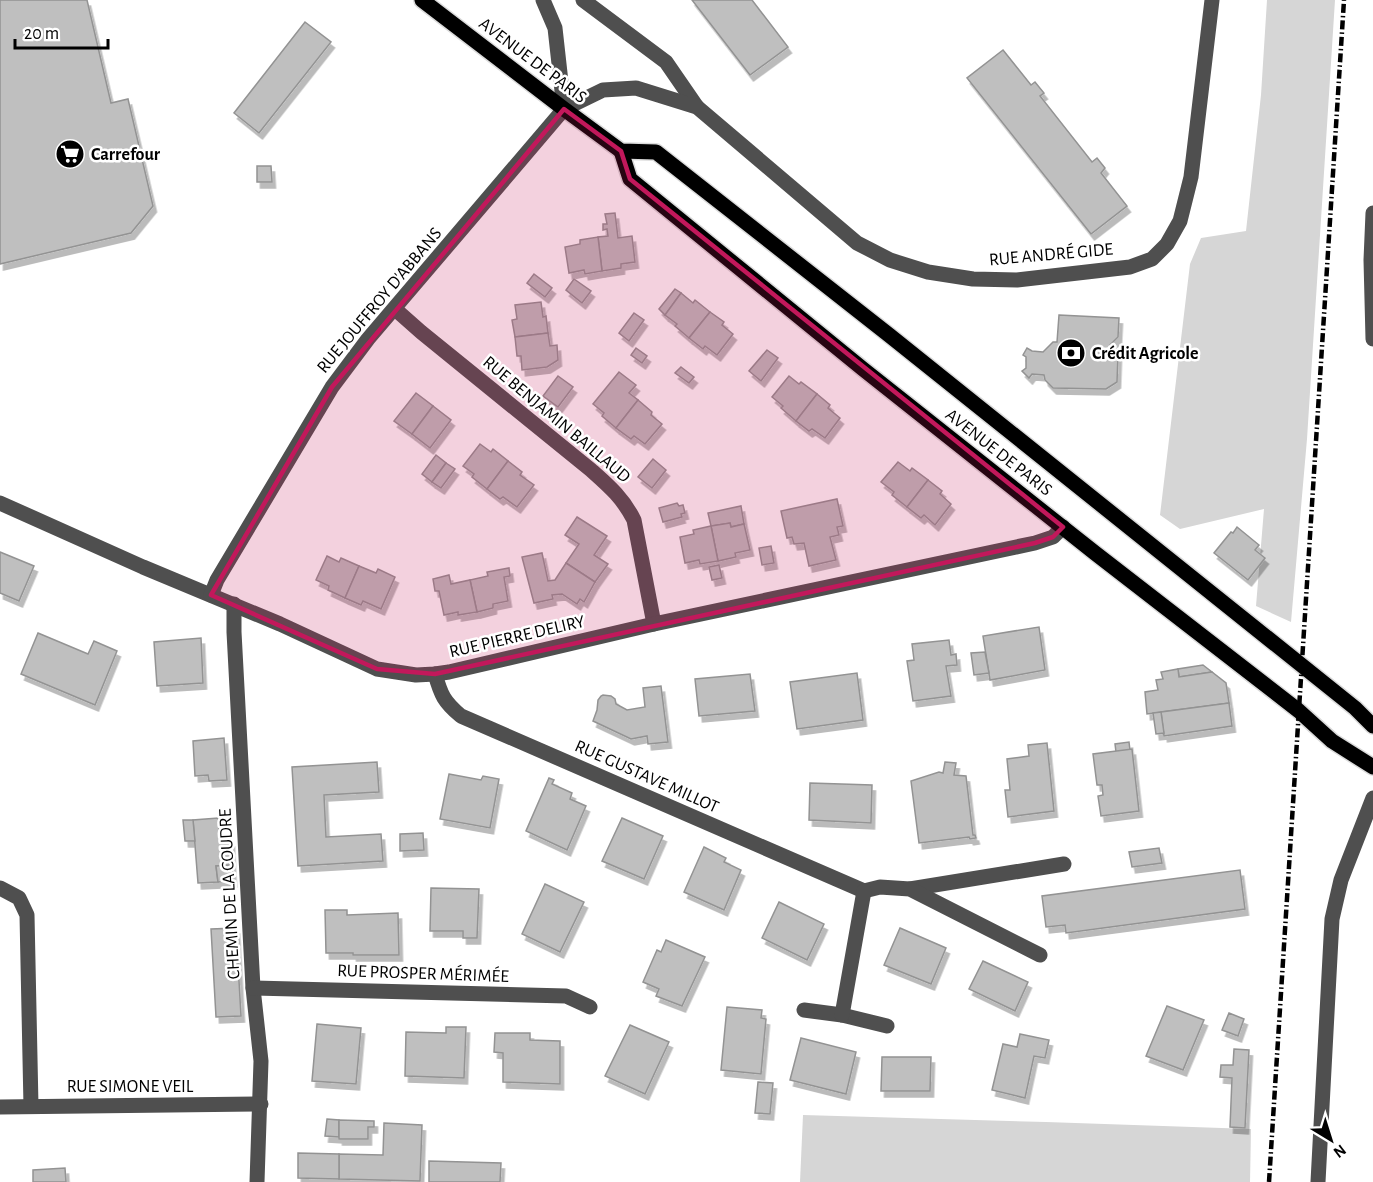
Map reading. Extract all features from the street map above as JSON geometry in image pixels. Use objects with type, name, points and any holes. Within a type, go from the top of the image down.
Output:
[{"type":"main road","name":"AVENUE DE PARIS","points":[[427,1],[621,151],[657,152],[890,335],[1356,708],[1373,726]]},
{"type":"main road","name":"AVENUE DE PARIS","points":[[621,151],[630,178],[863,369],[1299,711],[1332,741],[1373,767]]},
{"type":"street","points":[[543,0],[555,28],[564,109]]},
{"type":"street","points":[[583,0],[666,62],[697,107]]},
{"type":"street","name":"RUE ANDRÉ GIDE","points":[[564,109],[603,90],[636,88],[697,107],[857,243],[890,260],[928,272],[973,279],[1017,280],[1130,267],[1152,259],[1167,244],[1180,220],[1191,177],[1212,0]]},
{"type":"street","name":"RUE JOUFFROY D'ABBANS","points":[[211,595],[217,580],[332,387],[368,339],[564,109]]},
{"type":"street","points":[[1373,213],[1371,260],[1373,339]]},
{"type":"street","name":"RUE BENJAMIN BAILLAUD","points":[[395,309],[591,470],[627,505],[634,520],[654,624]]},
{"type":"street","name":"RUE PIERRE DELIRY","points":[[0,503],[143,567],[280,624],[377,669],[416,675],[435,674],[654,624],[1035,543],[1053,537],[1063,528]]},
{"type":"street","name":"CHEMIN DE LA COUDRE","points":[[234,604],[253,988],[261,1061],[257,1182]]},
{"type":"street","name":"RUE GUSTAVE MILLOT","points":[[435,674],[441,694],[450,707],[461,716],[864,891]]},
{"type":"street","points":[[1318,1182],[1332,919],[1341,880],[1373,798]]},
{"type":"street","points":[[842,1015],[864,891],[880,887],[910,889],[1064,864]]},
{"type":"street","points":[[0,888],[19,898],[27,915],[31,1106]]},
{"type":"street","points":[[910,889],[1040,955]]},
{"type":"street","name":"RUE PROSPER MÉRIMÉE","points":[[253,988],[566,996],[590,1007]]},
{"type":"street","points":[[804,1010],[842,1015],[887,1026]]},
{"type":"street","name":"RUE SIMONE VEIL","points":[[0,1107],[261,1104]]},
{"type":"highlighted area","points":[[564,109],[621,151],[630,179],[1063,527],[1053,537],[1035,543],[435,674],[377,669],[211,595],[332,387]]},
{"type":"shaded area","points":[[1267,0],[1335,0],[1307,439],[1291,622],[1256,606],[1264,509],[1180,529],[1160,515],[1190,264],[1201,238],[1246,231],[1261,95]]},
{"type":"shaded area","points":[[803,1115],[1251,1129],[1250,1182],[800,1182]]},
{"type":"building","name":"Carrefour","points":[[0,0],[87,0],[111,103],[128,99],[153,206],[131,233],[0,264]]},
{"type":"building","points":[[692,0],[752,0],[788,47],[750,75]]},
{"type":"building","points":[[305,22],[331,42],[259,133],[234,113]]},
{"type":"building","points":[[1003,50],[1031,85],[1035,82],[1044,93],[1040,96],[1092,162],[1097,158],[1105,168],[1101,173],[1127,206],[1091,234],[967,78]]},
{"type":"building","points":[[257,166],[271,166],[272,182],[257,182]]},
{"type":"building","points":[[615,213],[618,238],[632,236],[635,262],[621,264],[621,268],[602,271],[598,237],[608,236],[607,229],[603,230],[603,224],[607,224],[605,214]]},
{"type":"building","points":[[598,237],[602,271],[585,274],[584,270],[569,273],[565,247],[580,244],[580,240]]},
{"type":"building","points":[[534,274],[552,288],[545,297],[527,283]]},
{"type":"building","points":[[574,279],[591,291],[582,303],[566,290]]},
{"type":"building","points":[[675,289],[681,293],[665,315],[659,309]]},
{"type":"building","points":[[681,293],[693,303],[695,300],[710,312],[689,338],[675,326],[677,324],[665,315]]},
{"type":"building","points":[[541,302],[548,333],[515,337],[512,320],[517,319],[515,305]]},
{"type":"building","points":[[710,312],[724,322],[722,325],[733,334],[717,355],[705,346],[703,349],[689,338]]},
{"type":"building","points":[[634,313],[644,320],[629,341],[619,333]]},
{"type":"building","name":"Crédit Agricole","points":[[1059,315],[1119,318],[1118,337],[1110,345],[1118,354],[1117,382],[1106,389],[1053,388],[1045,380],[1044,375],[1032,374],[1029,378],[1022,371],[1026,368],[1026,357],[1023,355],[1027,348],[1043,352],[1053,342],[1057,342]]},
{"type":"building","points":[[548,333],[550,346],[557,345],[558,360],[547,367],[522,370],[521,356],[517,356],[515,337]]},
{"type":"building","points":[[636,348],[647,356],[642,363],[631,355]]},
{"type":"building","points":[[767,350],[778,358],[761,381],[749,371]]},
{"type":"building","points":[[681,367],[694,377],[689,383],[675,373]]},
{"type":"building","points":[[619,372],[636,385],[629,393],[638,400],[616,428],[602,416],[604,413],[593,404]]},
{"type":"building","points":[[558,376],[573,387],[558,407],[543,396]]},
{"type":"building","points":[[789,376],[817,394],[796,421],[772,397]]},
{"type":"building","points":[[416,393],[433,406],[412,434],[394,421]]},
{"type":"building","points":[[817,394],[840,418],[825,438],[812,429],[809,431],[796,421]]},
{"type":"building","points":[[638,400],[662,424],[645,444],[634,436],[631,439],[616,428]]},
{"type":"building","points":[[433,406],[451,420],[430,448],[412,434]]},
{"type":"building","points":[[480,444],[491,452],[493,449],[508,461],[487,489],[472,477],[474,474],[463,466]]},
{"type":"building","points":[[436,455],[446,463],[432,482],[422,474]]},
{"type":"building","points":[[653,459],[666,470],[652,488],[638,477]]},
{"type":"building","points":[[508,461],[522,472],[520,475],[534,485],[517,507],[503,497],[500,499],[487,489]]},
{"type":"building","points":[[898,462],[910,471],[912,468],[928,480],[907,507],[892,495],[894,492],[881,482]]},
{"type":"building","points":[[446,463],[455,469],[441,488],[432,482]]},
{"type":"building","points":[[928,480],[942,491],[940,494],[951,504],[935,525],[924,515],[921,518],[907,507]]},
{"type":"building","points":[[837,499],[843,526],[837,527],[839,535],[830,537],[836,560],[809,566],[804,543],[794,544],[792,537],[787,538],[781,511]]},
{"type":"building","points":[[677,503],[679,506],[683,505],[685,513],[681,514],[682,517],[663,522],[659,508]]},
{"type":"building","points":[[741,506],[744,524],[731,527],[730,523],[711,526],[708,513]]},
{"type":"building","points":[[577,517],[607,536],[594,555],[608,564],[595,582],[566,563],[579,544],[565,535]]},
{"type":"building","points":[[730,523],[731,527],[744,524],[750,550],[735,553],[736,557],[718,561],[711,526]]},
{"type":"building","points":[[711,526],[718,561],[700,564],[699,560],[685,563],[680,537],[694,534],[693,530]]},
{"type":"building","points":[[1237,527],[1259,545],[1255,550],[1265,558],[1248,580],[1214,553]]},
{"type":"building","points":[[771,546],[774,563],[762,565],[759,548]]},
{"type":"building","points":[[0,552],[34,566],[19,601],[0,593]]},
{"type":"building","points":[[542,553],[548,581],[555,580],[566,563],[595,582],[584,602],[580,599],[577,604],[562,594],[552,595],[553,599],[534,603],[522,557]]},
{"type":"building","points":[[327,556],[339,562],[341,558],[359,566],[345,598],[328,590],[329,586],[316,580]]},
{"type":"building","points":[[719,565],[722,578],[712,580],[709,567]]},
{"type":"building","points":[[359,566],[376,573],[378,569],[395,577],[381,609],[363,601],[361,605],[345,598]]},
{"type":"building","points":[[509,568],[510,576],[504,577],[508,601],[493,604],[493,608],[477,612],[470,580],[488,576],[487,572]]},
{"type":"building","points":[[449,575],[451,584],[470,580],[477,612],[444,615],[439,591],[435,591],[433,579]]},
{"type":"building","points":[[1039,627],[1045,670],[990,680],[983,636]]},
{"type":"building","points":[[38,633],[88,654],[94,641],[117,651],[95,705],[21,674]]},
{"type":"building","points":[[201,638],[203,683],[157,686],[154,642]]},
{"type":"building","points":[[949,640],[951,655],[956,654],[957,665],[946,666],[951,696],[913,701],[907,661],[914,660],[912,644]]},
{"type":"building","points":[[985,652],[989,673],[974,675],[971,653]]},
{"type":"building","points":[[1203,665],[1212,672],[1179,677],[1178,669]]},
{"type":"building","points":[[1178,669],[1179,677],[1212,672],[1226,683],[1229,703],[1147,714],[1145,692],[1158,690],[1156,680],[1163,679],[1161,672]]},
{"type":"building","points":[[857,673],[863,720],[797,729],[790,682]]},
{"type":"building","points":[[750,674],[755,711],[699,716],[695,679]]},
{"type":"building","points":[[661,686],[668,742],[648,744],[647,736],[631,739],[593,721],[601,696],[611,696],[615,699],[616,704],[627,710],[645,707],[643,688]]},
{"type":"building","points":[[1229,703],[1232,726],[1164,736],[1161,712]]},
{"type":"building","points":[[1161,712],[1164,733],[1156,734],[1153,713]]},
{"type":"building","points":[[224,738],[227,780],[209,781],[208,775],[195,776],[193,741]]},
{"type":"building","points":[[1129,742],[1130,750],[1116,752],[1115,744]]},
{"type":"building","points":[[1047,743],[1054,811],[1008,817],[1005,790],[1010,790],[1007,759],[1029,756],[1028,745]]},
{"type":"building","points":[[1132,749],[1139,811],[1101,816],[1098,796],[1103,795],[1102,785],[1097,785],[1093,754]]},
{"type":"building","points":[[377,762],[379,792],[324,795],[326,837],[381,834],[383,861],[298,866],[292,767]]},
{"type":"building","points":[[945,762],[956,763],[954,775],[966,776],[973,835],[976,838],[919,843],[911,781],[939,772],[943,773]]},
{"type":"building","points":[[449,774],[481,780],[483,776],[499,779],[490,828],[440,819]]},
{"type":"building","points":[[549,778],[554,780],[552,784],[572,793],[570,799],[586,806],[567,850],[526,831]]},
{"type":"building","points":[[810,783],[872,785],[871,823],[809,820]]},
{"type":"building","points":[[218,818],[220,841],[231,841],[232,865],[216,866],[218,882],[198,883],[193,820]]},
{"type":"building","points":[[622,818],[663,836],[644,879],[602,861]]},
{"type":"building","points":[[183,820],[193,820],[195,841],[185,841]]},
{"type":"building","points":[[423,833],[424,850],[400,851],[400,834]]},
{"type":"building","points":[[704,847],[726,858],[724,862],[741,870],[724,910],[684,892]]},
{"type":"building","points":[[1159,848],[1162,863],[1132,867],[1129,852]]},
{"type":"building","points":[[232,865],[233,881],[218,882],[216,866]]},
{"type":"building","points":[[1240,870],[1245,909],[1066,933],[1065,925],[1046,927],[1042,896]]},
{"type":"building","points":[[545,884],[584,902],[560,952],[522,934]]},
{"type":"building","points":[[431,888],[479,889],[477,938],[463,938],[463,931],[430,931]]},
{"type":"building","points":[[779,902],[824,924],[807,960],[762,938]]},
{"type":"building","points":[[325,910],[347,910],[347,915],[398,913],[399,955],[326,953]]},
{"type":"building","points":[[236,928],[241,1016],[216,1017],[211,929]]},
{"type":"building","points":[[900,928],[946,948],[931,984],[884,965]]},
{"type":"building","points":[[666,940],[705,957],[682,1006],[656,996],[659,989],[643,982],[657,950],[661,952]]},
{"type":"building","points":[[983,961],[1028,982],[1015,1011],[969,989]]},
{"type":"building","points":[[1167,1006],[1204,1020],[1183,1070],[1146,1056]]},
{"type":"building","points":[[727,1007],[762,1010],[761,1018],[766,1019],[761,1074],[721,1070]]},
{"type":"building","points":[[1229,1013],[1244,1019],[1238,1036],[1222,1030]]},
{"type":"building","points":[[317,1024],[361,1028],[356,1084],[312,1081]]},
{"type":"building","points":[[630,1025],[669,1042],[645,1094],[605,1076]]},
{"type":"building","points":[[446,1027],[466,1027],[464,1078],[405,1076],[406,1032],[446,1033]]},
{"type":"building","points":[[495,1033],[530,1033],[530,1040],[560,1041],[560,1084],[503,1082],[503,1053],[494,1052]]},
{"type":"building","points":[[1020,1034],[1049,1040],[1045,1058],[1034,1056],[1025,1098],[992,1090],[1003,1044],[1017,1047]]},
{"type":"building","points":[[801,1038],[856,1052],[846,1094],[790,1080]]},
{"type":"building","points":[[1234,1049],[1249,1050],[1245,1128],[1230,1127],[1232,1078],[1220,1077],[1221,1065],[1233,1065]]},
{"type":"building","points":[[882,1057],[931,1057],[930,1091],[881,1091]]},
{"type":"building","points":[[758,1082],[773,1083],[770,1114],[755,1113]]},
{"type":"building","points":[[327,1119],[339,1120],[339,1137],[325,1136]]},
{"type":"building","points":[[339,1120],[374,1121],[374,1127],[368,1127],[368,1139],[339,1139]]},
{"type":"building","points":[[384,1123],[422,1125],[420,1181],[339,1179],[339,1154],[383,1155]]},
{"type":"building","points":[[298,1153],[339,1154],[339,1179],[298,1178]]},
{"type":"building","points":[[429,1161],[501,1163],[500,1182],[429,1182]]},
{"type":"building","points":[[65,1168],[66,1182],[33,1182],[33,1170]]},
{"type":"railway","points":[[1269,1182],[1344,0]]},
{"type":"place","name":"Carrefour","points":[[70,154]]},
{"type":"place","name":"Crédit Agricole","points":[[1071,353]]}]
